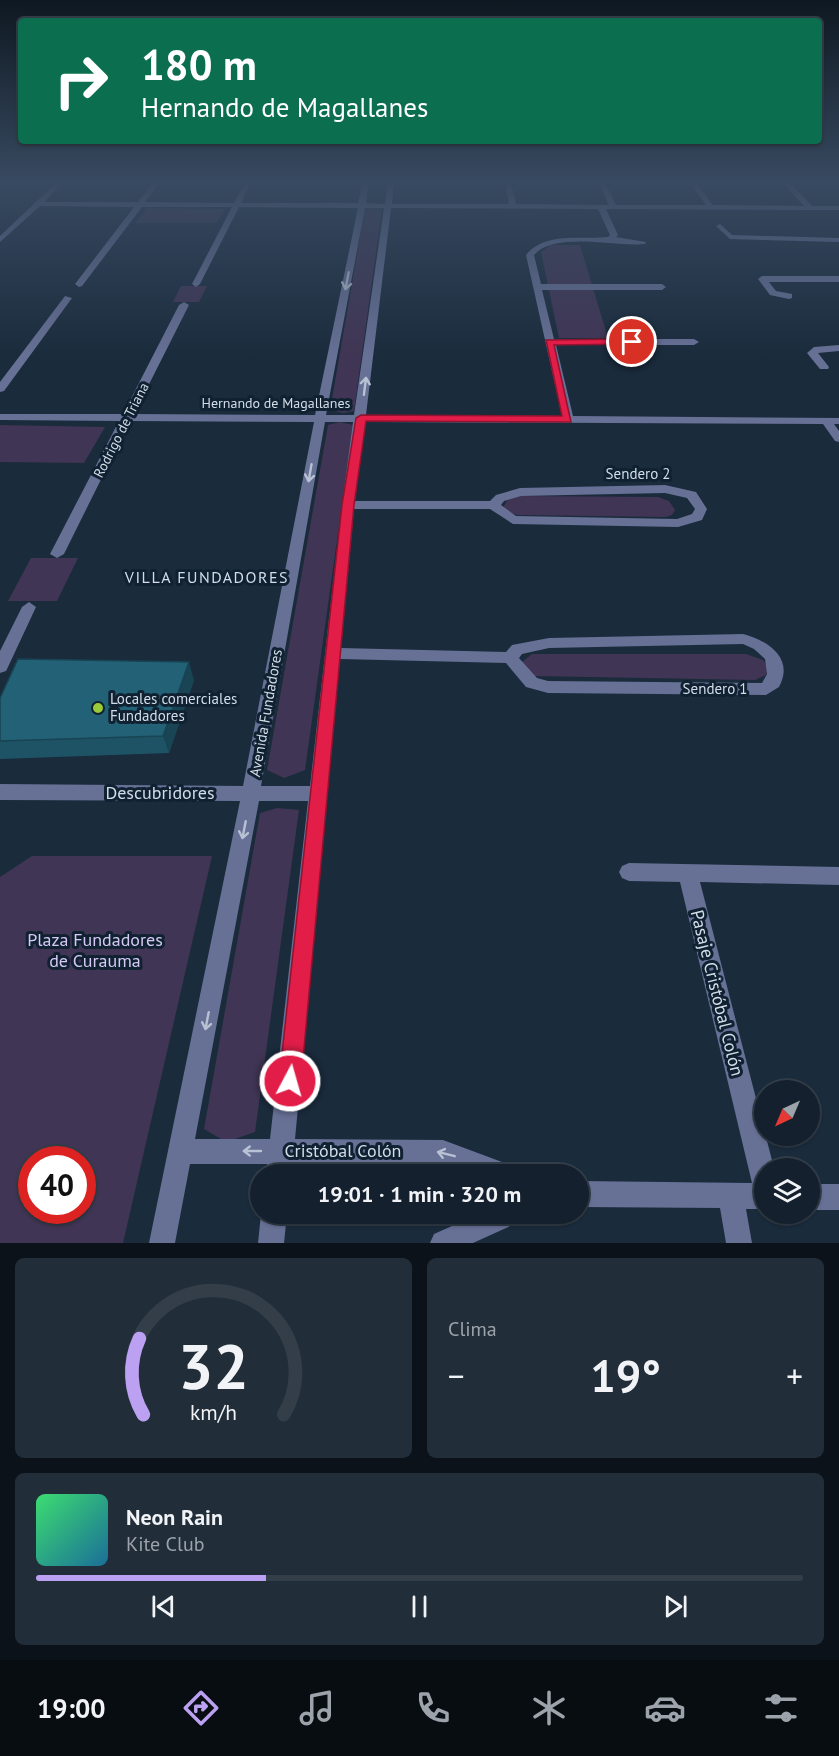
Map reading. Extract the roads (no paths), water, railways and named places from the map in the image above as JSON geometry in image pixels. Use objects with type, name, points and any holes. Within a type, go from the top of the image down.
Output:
[{"type":"street","points":[[79,284],[111,241]]},
{"type":"street","points":[[196,284],[218,241]]},
{"type":"street","name":"Avenida Fundadores","points":[[162,1243],[251,793],[320,418],[356,241]]},
{"type":"street","points":[[281,1163],[348,505],[384,241]]},
{"type":"street","points":[[568,419],[530,255],[534,248],[544,243],[577,241]]},
{"type":"street","points":[[631,241],[642,242]]},
{"type":"street","points":[[789,296],[773,293],[762,279],[839,279]]},
{"type":"street","points":[[536,287],[662,287]]},
{"type":"street","points":[[0,389],[68,298]]},
{"type":"street","name":"Rodrigo de Triana","points":[[57,554],[183,305]]},
{"type":"street","points":[[549,342],[694,342]]},
{"type":"street","points":[[824,367],[812,353],[817,350],[839,348]]},
{"type":"street","name":"Hernando de Magallanes","points":[[0,417],[839,421]]},
{"type":"street","points":[[826,421],[839,439]]},
{"type":"street","name":"Sendero 2","points":[[348,505],[493,505],[513,520],[678,523],[697,517],[701,509],[692,495],[665,489],[520,492],[500,498],[493,505]]},
{"type":"street","points":[[0,667],[29,607]]},
{"type":"street","name":"Sendero 1","points":[[334,653],[510,658],[532,683],[548,687],[580,689],[766,689],[774,683],[777,667],[769,652],[758,644],[743,639],[549,643],[517,649],[510,658]]},
{"type":"street","name":"Descubridores","points":[[0,792],[320,794]]},
{"type":"street","points":[[629,872],[839,876]]},
{"type":"street","name":"Pasaje Cristóbal Colón","points":[[688,873],[759,1158]]},
{"type":"street","name":"Cristóbal Colón","points":[[181,1151],[281,1163],[443,1152],[475,1164]]},
{"type":"street","points":[[589,1194],[754,1195]]},
{"type":"street","points":[[730,1194],[739,1243]]},
{"type":"street","points":[[820,1197],[839,1197]]},
{"type":"street","points":[[271,1243],[273,1224]]},
{"type":"street","points":[[443,1243],[486,1224]]},
{"type":"place","name":"Locales comerciales Fundadores","points":[[98,708]]},
{"type":"district","name":"VILLA FUNDADORES","points":[[207,577]]},
{"type":"park label","name":"Plaza Fundadores de Curauma","points":[[95,950]]}]
